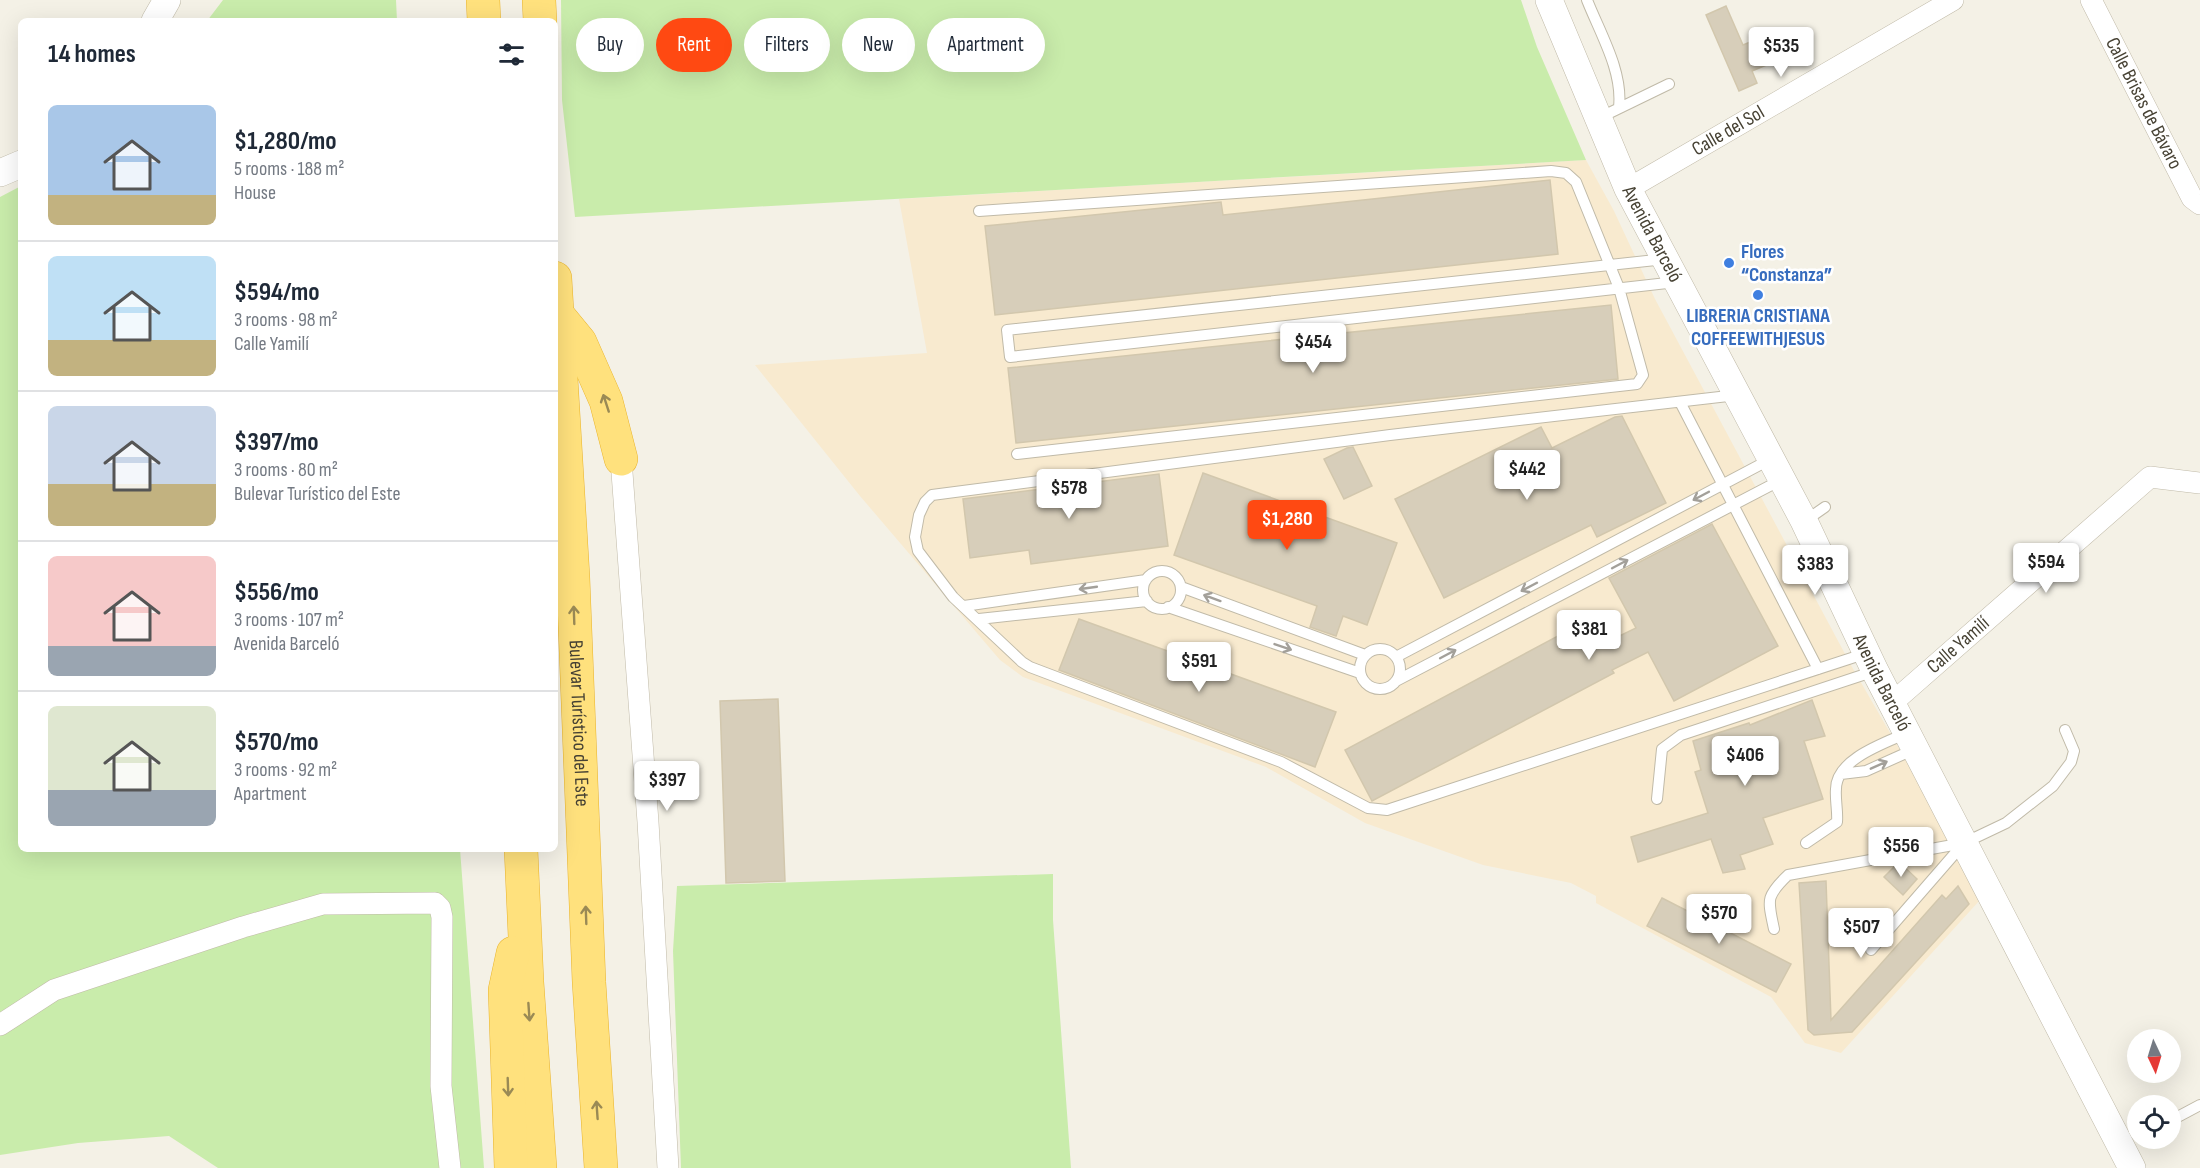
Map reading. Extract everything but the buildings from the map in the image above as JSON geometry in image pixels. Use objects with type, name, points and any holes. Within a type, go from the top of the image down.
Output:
[{"type":"highway","points":[[539,0],[540,18]]},
{"type":"highway","points":[[558,315],[580,342],[606,401],[621,459]]},
{"type":"highway","name":"Bulevar Turístico del Este","points":[[558,330],[573,577],[589,982],[601,1168]]},
{"type":"highway","points":[[521,852],[540,1168]]},
{"type":"highway","points":[[511,1168],[505,990],[524,905]]},
{"type":"street","points":[[157,18],[167,0]]},
{"type":"street","name":"Avenida Barceló","points":[[1549,0],[1609,113],[1628,189],[1777,469],[1815,514],[1871,662],[2128,1153]]},
{"type":"street","name":"Calle del Sol","points":[[1628,189],[1953,0]]},
{"type":"street","name":"Calle Brisas de Bávaro","points":[[2091,0],[2192,198],[2200,204]]},
{"type":"street","points":[[0,173],[18,165]]},
{"type":"street","points":[[621,459],[648,822],[668,1168]]},
{"type":"street","name":"Calle Yamilí","points":[[1892,703],[2150,477],[2200,483]]},
{"type":"street","points":[[0,1025],[54,990],[243,927],[322,904],[435,903],[440,908],[442,917],[441,1086],[450,1168]]},
{"type":"lane","points":[[1587,0],[1617,75],[1620,95],[1609,113]]},
{"type":"lane","points":[[1609,113],[1669,84]]},
{"type":"lane","points":[[980,211],[1551,171],[1566,173],[1576,182],[1611,265],[1643,375],[1637,384],[1017,454]]},
{"type":"lane","points":[[1611,265],[1671,271],[1619,288],[1010,357],[1007,330],[1611,265]]},
{"type":"lane","points":[[1737,395],[1390,435],[932,495],[925,502],[919,515],[915,537],[918,551],[953,597],[1030,667],[1281,762],[1368,808],[1387,810],[1818,669],[1871,662]]},
{"type":"lane","points":[[1680,402],[1818,669]]},
{"type":"lane","points":[[1396,657],[1722,484],[1777,469]]},
{"type":"lane","points":[[1396,681],[1400,669],[1392,653],[1381,649],[1365,655],[1360,666],[1360,673],[1366,684],[1378,689],[1385,688],[1734,505],[1777,469]]},
{"type":"lane","points":[[1168,608],[1179,600],[1181,587],[1176,576],[1166,571],[1155,572],[1146,580],[1143,591],[1147,601],[1157,608],[1168,608],[1360,673]]},
{"type":"lane","points":[[964,606],[1146,580]]},
{"type":"lane","points":[[1181,587],[1365,655]]},
{"type":"lane","points":[[979,620],[1147,601]]},
{"type":"lane","points":[[1657,799],[1662,749],[1681,735],[1871,662]]},
{"type":"lane","points":[[1774,929],[1769,904],[1773,889],[1788,875],[1964,843],[2006,823],[2053,786],[2072,762],[2074,751],[2065,730]]},
{"type":"lane","points":[[1806,843],[1838,822],[1835,788],[1841,774],[1861,754],[1911,741]]},
{"type":"lane","points":[[1841,774],[1866,771],[1911,741]]},
{"type":"lane","points":[[1870,950],[1964,843]]},
{"type":"lane","points":[[2181,1115],[2200,1105]]},
{"type":"shaded area","points":[[1586,160],[1614,211],[1655,299],[1852,667],[1952,840],[1980,900],[1841,1053],[1805,1043],[1771,997],[1596,903],[1596,896],[1571,883],[1483,865],[1365,823],[1266,767],[1023,677],[1000,660],[860,496],[755,365],[927,353],[899,199]]},
{"type":"green space","points":[[223,0],[396,0],[397,18],[209,18]]},
{"type":"green space","points":[[561,0],[1521,0],[1537,47],[1586,160],[575,217],[562,100]]},
{"type":"green space","points":[[18,188],[18,852],[460,852],[484,1168],[218,1168],[169,1136],[78,1143],[0,1155],[0,197]]},
{"type":"green space","points":[[1053,874],[1053,920],[1071,1168],[681,1168],[673,951],[677,886]]},
{"type":"place","name":"Flores “Constanza”","points":[[1729,263]]},
{"type":"place","name":"LIBRERIA CRISTIANA COFFEEWITHJESUS","points":[[1758,295]]}]
